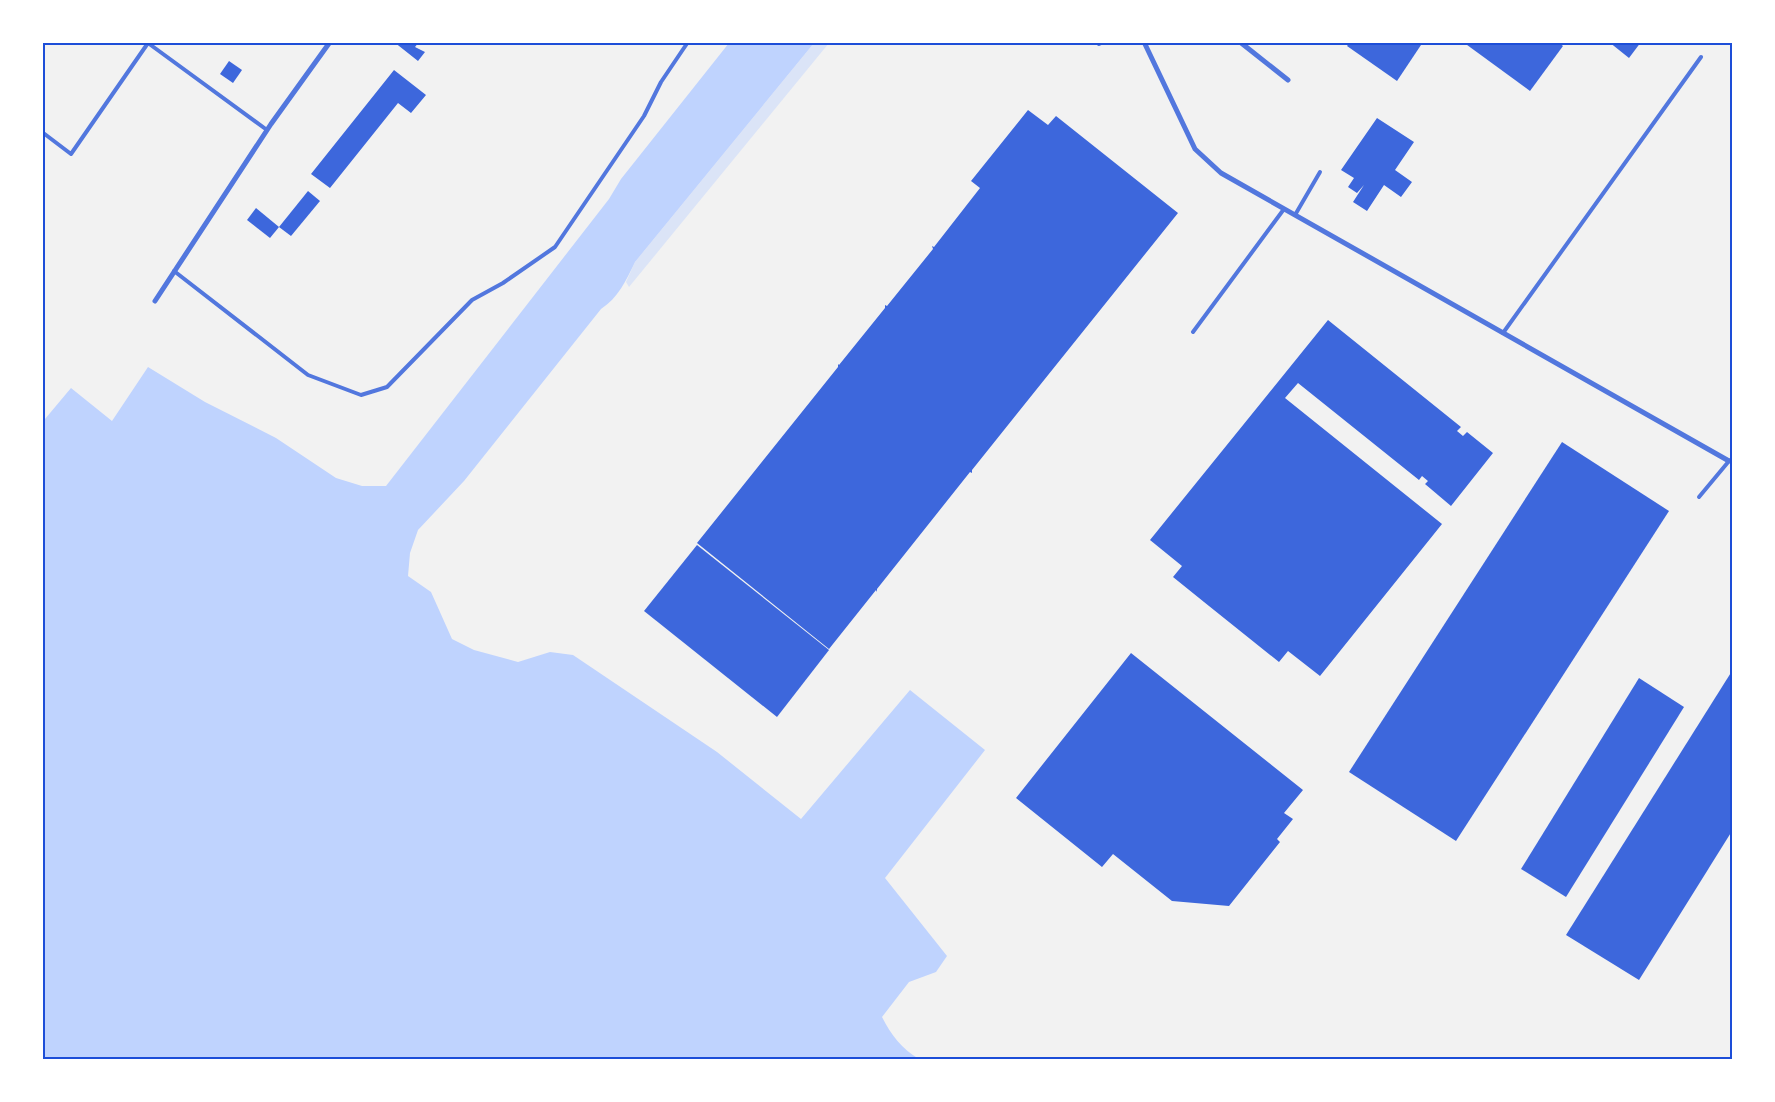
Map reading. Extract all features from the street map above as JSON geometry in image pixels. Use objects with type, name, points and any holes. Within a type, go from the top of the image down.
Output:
[{"type":"street","points":[[155,301],[267,130],[330,42]]},
{"type":"street","points":[[1144,42],[1195,149],[1221,174],[1731,460]]},
{"type":"street","points":[[1240,42],[1288,80]]},
{"type":"lane","points":[[42,132],[71,154],[148,42],[267,130]]},
{"type":"lane","points":[[174,271],[308,375],[361,395],[387,387],[472,300],[503,283],[555,247],[644,116],[661,82],[688,42]]},
{"type":"lane","points":[[1503,333],[1701,57]]},
{"type":"lane","points":[[1295,215],[1320,172]]},
{"type":"lane","points":[[1192,332],[1284,209]]},
{"type":"lane","points":[[1699,497],[1731,460]]},
{"type":"shaded area","points":[[814,43],[829,43],[629,287],[626,282],[635,262]]},
{"type":"water","points":[[729,43],[814,43],[635,262],[617,294],[601,309],[464,481],[418,530],[410,553],[408,576],[431,592],[452,639],[474,650],[518,662],[550,652],[573,655],[717,752],[801,819],[910,690],[985,750],[885,878],[947,956],[936,972],[909,982],[882,1017],[897,1041],[919,1059],[43,1059],[43,416],[45,419],[71,388],[112,421],[148,367],[205,402],[276,438],[336,478],[362,486],[386,486],[609,199],[621,179]]},
{"type":"building","points":[[394,42],[419,42],[415,47],[425,52],[418,61]]},
{"type":"building","points":[[1350,42],[1423,42],[1397,81],[1347,46]]},
{"type":"building","points":[[1463,42],[1558,42],[1563,46],[1530,91]]},
{"type":"building","points":[[1609,42],[1641,42],[1629,58]]},
{"type":"building","points":[[229,61],[242,70],[233,83],[220,74]]},
{"type":"building","points":[[394,70],[426,95],[411,113],[398,103],[330,188],[311,174]]},
{"type":"building","points":[[1028,110],[1048,125],[1056,116],[1178,213],[972,470],[972,473],[970,472],[877,589],[877,592],[876,590],[829,649],[697,543],[980,188],[971,181]]},
{"type":"building","points":[[1377,118],[1414,142],[1395,170],[1412,182],[1401,197],[1384,185],[1367,211],[1353,202],[1364,185],[1357,193],[1348,187],[1354,178],[1341,170]]},
{"type":"building","points":[[308,191],[320,201],[291,236],[279,227]]},
{"type":"building","points":[[256,208],[279,227],[270,238],[247,220]]},
{"type":"building","points":[[1328,320],[1461,427],[1457,431],[1463,436],[1467,432],[1493,453],[1451,506],[1425,484],[1428,481],[1422,476],[1419,480],[1298,383],[1285,398],[1442,524],[1320,676],[1288,651],[1279,662],[1173,577],[1182,566],[1150,540]]},
{"type":"building","points":[[1562,442],[1669,511],[1456,841],[1349,772]]},
{"type":"building","points":[[697,545],[829,650],[777,717],[644,611]]},
{"type":"building","points":[[1131,653],[1303,790],[1284,813],[1293,819],[1277,839],[1280,842],[1229,906],[1172,901],[1113,854],[1102,867],[1016,798]]},
{"type":"building","points":[[1732,671],[1732,831],[1639,980],[1566,935]]},
{"type":"building","points":[[1639,678],[1684,707],[1566,897],[1521,869]]}]
